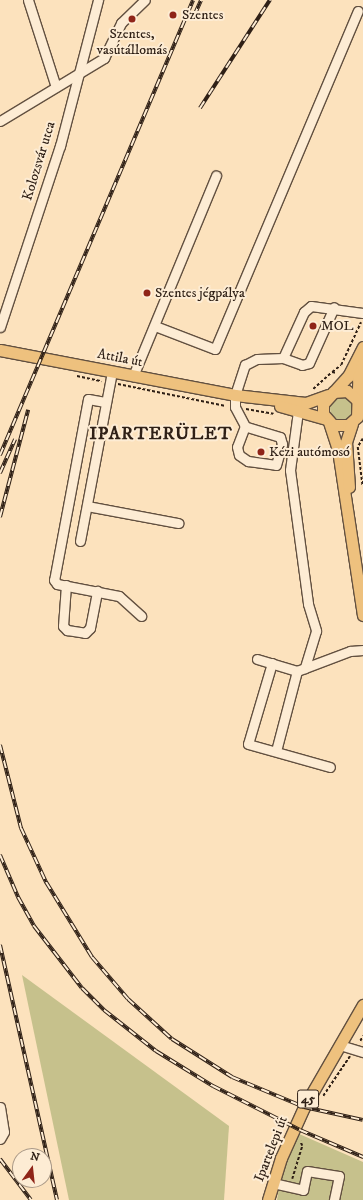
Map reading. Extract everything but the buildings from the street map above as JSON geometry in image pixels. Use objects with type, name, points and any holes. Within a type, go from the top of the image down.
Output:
[{"type":"main road","points":[[363,347],[348,376],[330,393],[323,404],[338,450],[349,518],[359,554],[363,615]]},
{"type":"main road","name":"Attila út","points":[[0,350],[235,395],[327,420]]},
{"type":"main road","points":[[349,518],[346,442],[357,421],[359,413],[360,404],[358,379],[363,363]]},
{"type":"main road","points":[[330,393],[347,391],[360,404]]},
{"type":"main road","name":"Attila út","points":[[235,395],[306,403],[330,393]]},
{"type":"main road","points":[[327,420],[343,427],[357,421]]},
{"type":"main road","name":"Ipartelepi út","points":[[268,1200],[281,1158],[304,1106],[363,1005]]},
{"type":"street","points":[[28,0],[56,87]]},
{"type":"street","name":"Kolozsvár utca","points":[[0,328],[60,146],[98,0]]},
{"type":"street","points":[[0,121],[104,58],[121,23],[145,0]]},
{"type":"street","points":[[155,326],[215,349],[358,11]]},
{"type":"street","points":[[133,376],[216,176]]},
{"type":"street","points":[[283,358],[307,309],[317,305],[363,313]]},
{"type":"street","points":[[246,426],[237,448],[239,455],[248,461],[276,465],[282,444],[280,437],[246,426],[235,407],[235,395],[243,369],[248,363],[266,357],[283,358],[302,365],[309,363],[334,307]]},
{"type":"street","points":[[80,541],[112,371]]},
{"type":"street","points":[[105,402],[88,399],[54,577],[57,584],[119,596],[141,616]]},
{"type":"street","points":[[276,751],[301,669],[316,631],[308,604],[290,470],[298,411]]},
{"type":"street","points":[[87,506],[178,523]]},
{"type":"street","points":[[66,586],[63,626],[67,630],[85,634],[90,628],[97,591]]},
{"type":"street","points":[[257,659],[301,669],[350,651],[363,650]]},
{"type":"street","points":[[272,663],[248,744],[330,767]]},
{"type":"street","points":[[340,1045],[359,1051]]},
{"type":"street","points":[[0,1107],[4,1132],[0,1139]]},
{"type":"street","points":[[273,1183],[303,1190],[307,1171],[339,1176],[334,1200]]},
{"type":"path","points":[[332,372],[341,365],[363,318]]},
{"type":"path","points":[[363,439],[358,447],[363,486]]},
{"type":"path","points":[[321,1098],[359,1051],[363,1036]]},
{"type":"path","points":[[290,1187],[302,1146],[300,1139]]},
{"type":"shaded area","points":[[342,396],[347,397],[353,403],[353,413],[347,419],[342,420],[337,419],[331,413],[330,408],[331,403],[337,397]]},
{"type":"shaded area","points":[[22,975],[229,1126],[224,1200],[69,1200]]},
{"type":"shaded area","points":[[297,1133],[363,1162],[363,1200],[277,1200],[281,1176]]},
{"type":"railway","points":[[0,455],[193,0]]},
{"type":"railway","points":[[194,16],[201,0]]},
{"type":"railway","points":[[200,108],[270,0]]},
{"type":"railway","points":[[0,517],[28,410]]},
{"type":"railway","points":[[0,473],[15,439]]},
{"type":"railway","points":[[0,745],[21,828],[46,882],[92,957],[128,999],[172,1039],[232,1077],[304,1107],[363,1120]]},
{"type":"railway","points":[[0,855],[18,897],[34,926],[82,988],[104,1010],[156,1051],[213,1086],[300,1130],[363,1157]]},
{"type":"railway","points":[[0,945],[57,1200]]},
{"type":"railway","points":[[0,1159],[31,1200]]},
{"type":"place","name":"Szentes","points":[[173,15]]},
{"type":"place","name":"Szentes, vasútállomás","points":[[132,19]]},
{"type":"place","name":"Szentes jégpálya","points":[[147,293]]},
{"type":"place","name":"MOL","points":[[313,326]]},
{"type":"place","name":"Kézi autómosó","points":[[261,452]]},
{"type":"district","name":"IPARTERÜLET","points":[[161,434]]}]
